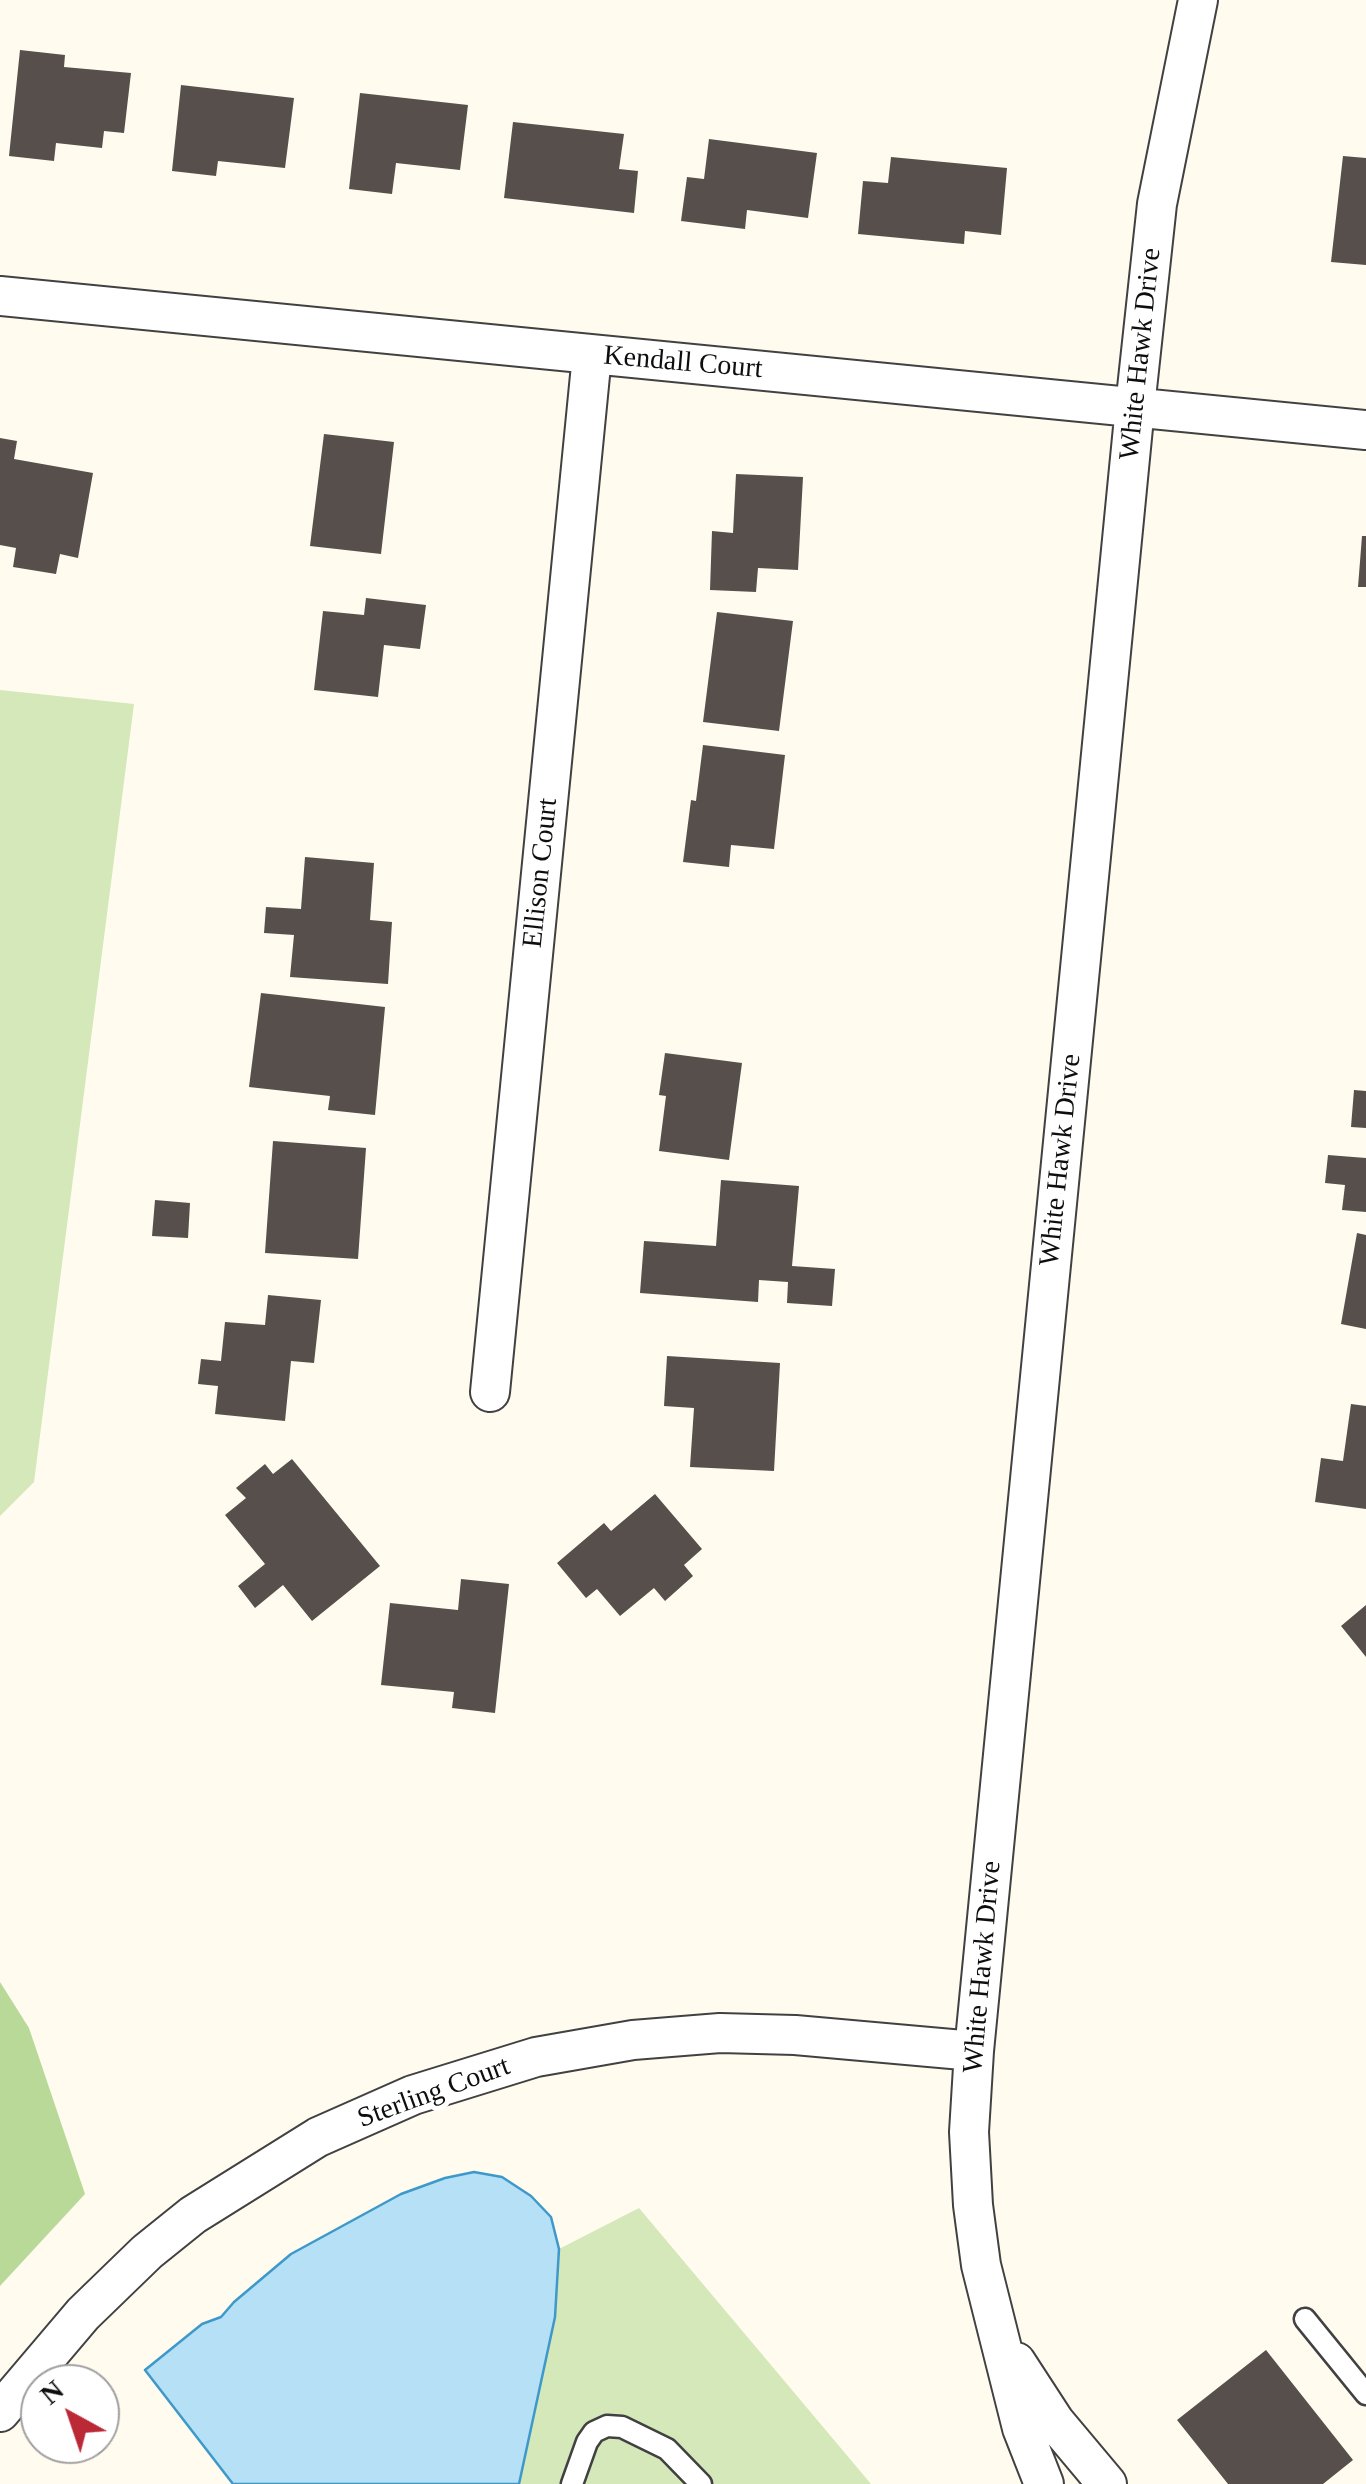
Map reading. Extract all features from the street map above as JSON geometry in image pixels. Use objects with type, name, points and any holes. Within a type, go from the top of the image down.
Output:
[{"type":"street","name":"White Hawk Drive","points":[[1044,2484],[1022,2428],[981,2265],[972,2205],[974,2050],[1157,204],[1198,0]]},
{"type":"street","name":"Kendall Court","points":[[0,296],[1366,430]]},
{"type":"street","name":"Ellison Court","points":[[490,1392],[592,355]]},
{"type":"street","name":"Sterling Court","points":[[0,2412],[83,2314],[147,2252],[193,2215],[318,2138],[414,2095],[536,2057],[650,2039],[720,2033],[795,2035],[974,2050]]},
{"type":"street","name":"White Hawk Drive","points":[[996,2323],[1023,2376],[1107,2484]]},
{"type":"lane","points":[[1305,2319],[1366,2394]]},
{"type":"lane","points":[[572,2484],[586,2442],[606,2426],[622,2427],[667,2449],[702,2484]]},
{"type":"green space","points":[[0,690],[134,704],[34,1482],[0,1516]]},
{"type":"green space","points":[[0,1982],[29,2028],[85,2194],[0,2286]]},
{"type":"green space","points":[[639,2208],[871,2484],[519,2484],[555,2317],[559,2249]]},
{"type":"water","points":[[474,2172],[502,2177],[531,2196],[551,2217],[559,2249],[555,2317],[519,2484],[233,2484],[145,2370],[202,2324],[221,2317],[291,2254],[401,2194]]},
{"type":"building","points":[[20,50],[65,55],[64,67],[131,73],[124,133],[104,131],[102,148],[56,143],[54,161],[9,156]]},
{"type":"building","points":[[181,85],[294,98],[285,168],[218,161],[216,176],[172,171]]},
{"type":"building","points":[[360,93],[468,105],[460,170],[396,163],[392,194],[349,189]]},
{"type":"building","points":[[513,122],[624,134],[619,169],[638,171],[634,213],[504,198]]},
{"type":"building","points":[[709,139],[817,153],[808,218],[747,210],[745,229],[681,221],[687,177],[704,179]]},
{"type":"building","points":[[1343,156],[1366,158],[1366,265],[1331,262]]},
{"type":"building","points":[[891,157],[1007,168],[1001,235],[965,231],[964,244],[858,234],[863,181],[888,183]]},
{"type":"building","points":[[324,434],[394,442],[381,554],[310,546]]},
{"type":"building","points":[[0,438],[17,441],[14,459],[93,473],[78,558],[60,554],[56,574],[13,567],[16,548],[0,545]]},
{"type":"building","points":[[736,474],[803,477],[798,570],[758,568],[756,592],[710,590],[712,531],[733,533]]},
{"type":"building","points":[[1362,536],[1366,536],[1366,587],[1358,587]]},
{"type":"building","points":[[366,598],[426,605],[420,649],[384,645],[378,697],[314,690],[323,611],[364,615]]},
{"type":"building","points":[[717,612],[793,621],[779,731],[703,722]]},
{"type":"building","points":[[703,745],[785,755],[774,849],[731,845],[729,867],[683,862]]},
{"type":"building","points":[[305,857],[374,863],[370,920],[392,922],[388,984],[290,977],[294,935],[264,933],[266,907],[301,909]]},
{"type":"building","points":[[261,993],[385,1007],[375,1115],[328,1110],[330,1096],[249,1087]]},
{"type":"building","points":[[665,1053],[742,1063],[729,1160],[659,1151],[666,1096],[659,1095]]},
{"type":"building","points":[[1354,1090],[1366,1091],[1366,1128],[1351,1127]]},
{"type":"building","points":[[273,1141],[366,1148],[358,1259],[265,1253]]},
{"type":"building","points":[[1328,1155],[1366,1158],[1366,1212],[1342,1210],[1345,1185],[1325,1183]]},
{"type":"building","points":[[721,1180],[799,1186],[792,1266],[835,1269],[832,1306],[787,1303],[788,1282],[759,1280],[758,1302],[640,1293],[644,1241],[716,1246]]},
{"type":"building","points":[[155,1200],[190,1203],[188,1238],[152,1236]]},
{"type":"building","points":[[1357,1233],[1366,1235],[1366,1329],[1341,1324]]},
{"type":"building","points":[[268,1295],[321,1300],[314,1363],[291,1361],[285,1421],[215,1414],[218,1386],[198,1384],[201,1359],[221,1361],[225,1322],[265,1325]]},
{"type":"building","points":[[667,1356],[780,1363],[774,1471],[690,1467],[694,1408],[664,1406]]},
{"type":"building","points":[[1351,1404],[1366,1406],[1366,1509],[1315,1502],[1321,1458],[1343,1461]]},
{"type":"building","points":[[292,1459],[380,1566],[312,1621],[283,1585],[255,1608],[238,1586],[265,1564],[225,1515],[246,1498],[236,1488],[265,1464],[273,1474]]},
{"type":"building","points":[[655,1494],[702,1549],[684,1565],[693,1576],[665,1601],[654,1588],[620,1616],[597,1589],[586,1598],[557,1563],[604,1523],[611,1531]]},
{"type":"building","points":[[461,1579],[509,1584],[495,1713],[452,1708],[454,1692],[381,1685],[390,1603],[458,1610]]},
{"type":"building","points":[[1366,1605],[1366,1657],[1341,1626]]},
{"type":"building","points":[[1266,2350],[1353,2460],[1323,2484],[1228,2484],[1177,2420]]}]
